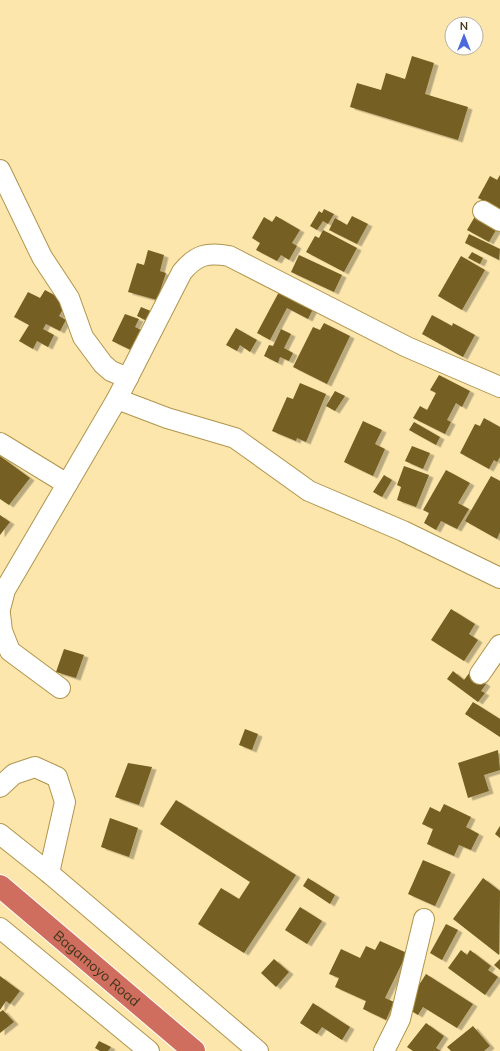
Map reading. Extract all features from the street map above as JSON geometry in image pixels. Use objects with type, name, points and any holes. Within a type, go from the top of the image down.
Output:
[{"type":"highway","name":"Bagamoyo Road","points":[[0,886],[194,1051]]},
{"type":"street","points":[[0,170],[42,257],[69,298],[85,342],[103,364],[111,371],[128,378]]},
{"type":"street","points":[[483,211],[500,221]]},
{"type":"street","points":[[0,609],[5,590],[117,400],[182,272],[191,262],[202,256],[215,254],[229,256],[407,347],[500,388]]},
{"type":"street","points":[[117,400],[167,418],[235,438],[309,491],[403,530],[500,578]]},
{"type":"street","points":[[0,443],[67,484]]},
{"type":"street","points":[[0,614],[2,631],[10,650],[60,688]]},
{"type":"street","points":[[480,674],[500,645]]},
{"type":"street","points":[[0,787],[14,774],[35,767],[57,777],[65,802],[49,873]]},
{"type":"street","points":[[0,834],[49,873],[258,1051]]},
{"type":"street","points":[[384,1051],[400,1019],[424,919]]},
{"type":"street","points":[[0,928],[149,1051]]},
{"type":"building","points":[[412,56],[434,63],[425,94],[468,107],[458,140],[350,107],[357,83],[381,90],[386,73],[405,79]]},
{"type":"building","points":[[500,175],[500,209],[478,198],[490,176],[497,180]]},
{"type":"building","points":[[324,209],[334,214],[328,224],[323,221],[317,230],[310,226],[319,211],[322,213]]},
{"type":"building","points":[[477,213],[499,225],[489,242],[467,230]]},
{"type":"building","points":[[276,216],[300,230],[292,243],[297,246],[289,260],[281,255],[277,261],[256,250],[260,243],[252,238],[264,217],[272,222]]},
{"type":"building","points":[[352,216],[368,224],[357,244],[329,230],[335,218],[347,225]]},
{"type":"building","points":[[323,230],[357,248],[344,272],[306,252],[315,236],[319,238]]},
{"type":"building","points":[[469,234],[500,249],[499,260],[465,243]]},
{"type":"building","points":[[148,250],[164,255],[160,271],[166,273],[157,300],[128,292],[137,263],[144,265]]},
{"type":"building","points":[[472,252],[483,258],[480,264],[468,258]]},
{"type":"building","points":[[299,255],[342,275],[334,292],[291,272]]},
{"type":"building","points":[[461,256],[485,270],[462,310],[438,296]]},
{"type":"building","points":[[45,290],[67,302],[59,316],[66,320],[60,331],[46,324],[43,329],[54,335],[48,347],[37,341],[33,349],[19,341],[29,325],[14,317],[28,292],[40,298]]},
{"type":"building","points":[[280,290],[316,303],[308,319],[287,308],[270,340],[257,333]]},
{"type":"building","points":[[141,307],[153,312],[137,353],[112,341],[125,314],[139,319],[135,327],[143,331],[147,321],[137,316]]},
{"type":"building","points":[[432,315],[452,326],[453,323],[475,335],[463,357],[422,334]]},
{"type":"building","points":[[324,323],[350,336],[327,384],[293,367],[313,327],[320,330]]},
{"type":"building","points":[[236,328],[257,340],[250,352],[240,345],[237,351],[226,345]]},
{"type":"building","points":[[281,329],[291,334],[284,348],[293,353],[289,361],[280,357],[278,363],[264,356],[269,345],[273,346]]},
{"type":"building","points":[[439,375],[470,391],[462,407],[456,403],[447,420],[451,422],[445,434],[413,418],[420,406],[427,410],[436,393],[430,390]]},
{"type":"building","points":[[300,383],[326,394],[306,442],[297,438],[296,441],[272,431],[287,397],[293,399]]},
{"type":"building","points":[[335,391],[345,396],[335,411],[326,406]]},
{"type":"building","points":[[484,418],[500,427],[500,457],[497,462],[494,460],[489,469],[460,453],[475,424],[480,426]]},
{"type":"building","points":[[363,421],[382,430],[375,444],[385,449],[373,476],[344,462]]},
{"type":"building","points":[[414,422],[440,437],[436,445],[409,430]]},
{"type":"building","points":[[412,446],[430,453],[423,469],[405,461]]},
{"type":"building","points":[[0,456],[30,478],[9,505],[0,499]]},
{"type":"building","points":[[404,466],[429,475],[416,507],[397,500],[401,487],[397,485]]},
{"type":"building","points":[[446,470],[470,483],[458,503],[469,509],[457,529],[441,521],[436,530],[424,523],[429,513],[423,510]]},
{"type":"building","points":[[384,475],[392,480],[382,497],[373,492]]},
{"type":"building","points":[[491,476],[500,481],[500,532],[497,539],[465,521]]},
{"type":"building","points":[[0,515],[10,522],[0,535]]},
{"type":"building","points":[[451,609],[475,624],[469,634],[478,640],[464,661],[431,640]]},
{"type":"building","points":[[64,649],[84,655],[76,678],[56,672]]},
{"type":"building","points":[[453,671],[464,680],[470,672],[486,684],[481,691],[485,693],[478,702],[447,679]]},
{"type":"building","points":[[473,702],[500,719],[500,737],[465,714]]},
{"type":"building","points":[[245,729],[258,734],[252,750],[239,745]]},
{"type":"building","points":[[498,750],[500,770],[484,775],[489,791],[468,798],[458,763]]},
{"type":"building","points":[[128,763],[152,767],[139,805],[115,797]]},
{"type":"building","points":[[176,800],[296,875],[244,953],[198,924],[221,888],[239,899],[250,882],[160,824]]},
{"type":"building","points":[[444,804],[471,817],[466,827],[479,834],[471,850],[459,845],[454,856],[427,844],[433,829],[422,824],[430,807],[440,812]]},
{"type":"building","points":[[110,818],[138,828],[129,857],[101,847]]},
{"type":"building","points":[[500,826],[500,838],[495,834]]},
{"type":"building","points":[[423,860],[451,872],[435,906],[408,894]]},
{"type":"building","points":[[308,878],[335,895],[330,904],[303,886]]},
{"type":"building","points":[[483,878],[500,891],[499,955],[453,919]]},
{"type":"building","points":[[300,907],[322,921],[307,944],[285,930]]},
{"type":"building","points":[[446,924],[458,930],[442,960],[430,953]]},
{"type":"building","points":[[380,941],[407,953],[385,998],[394,1002],[386,1020],[363,1009],[366,1001],[335,987],[339,978],[329,974],[341,949],[360,958],[366,946],[375,950]]},
{"type":"building","points":[[461,950],[467,955],[470,950],[491,966],[488,970],[498,977],[485,995],[448,968]]},
{"type":"building","points":[[274,959],[289,972],[276,987],[261,973]]},
{"type":"building","points":[[500,959],[500,970],[494,965]]},
{"type":"building","points":[[426,974],[473,1004],[457,1028],[423,1007],[418,1015],[405,1007]]},
{"type":"building","points":[[0,976],[20,991],[10,1004],[6,1001],[0,1010]]},
{"type":"building","points":[[313,1003],[350,1027],[342,1040],[322,1027],[317,1034],[300,1023]]},
{"type":"building","points":[[3,1010],[14,1022],[0,1033],[0,1012]]},
{"type":"building","points":[[426,1023],[444,1036],[436,1048],[441,1051],[413,1051],[407,1047]]},
{"type":"building","points":[[473,1026],[490,1046],[484,1051],[451,1051],[447,1047]]},
{"type":"building","points":[[99,1041],[111,1047],[108,1051],[100,1051],[95,1048]]}]
